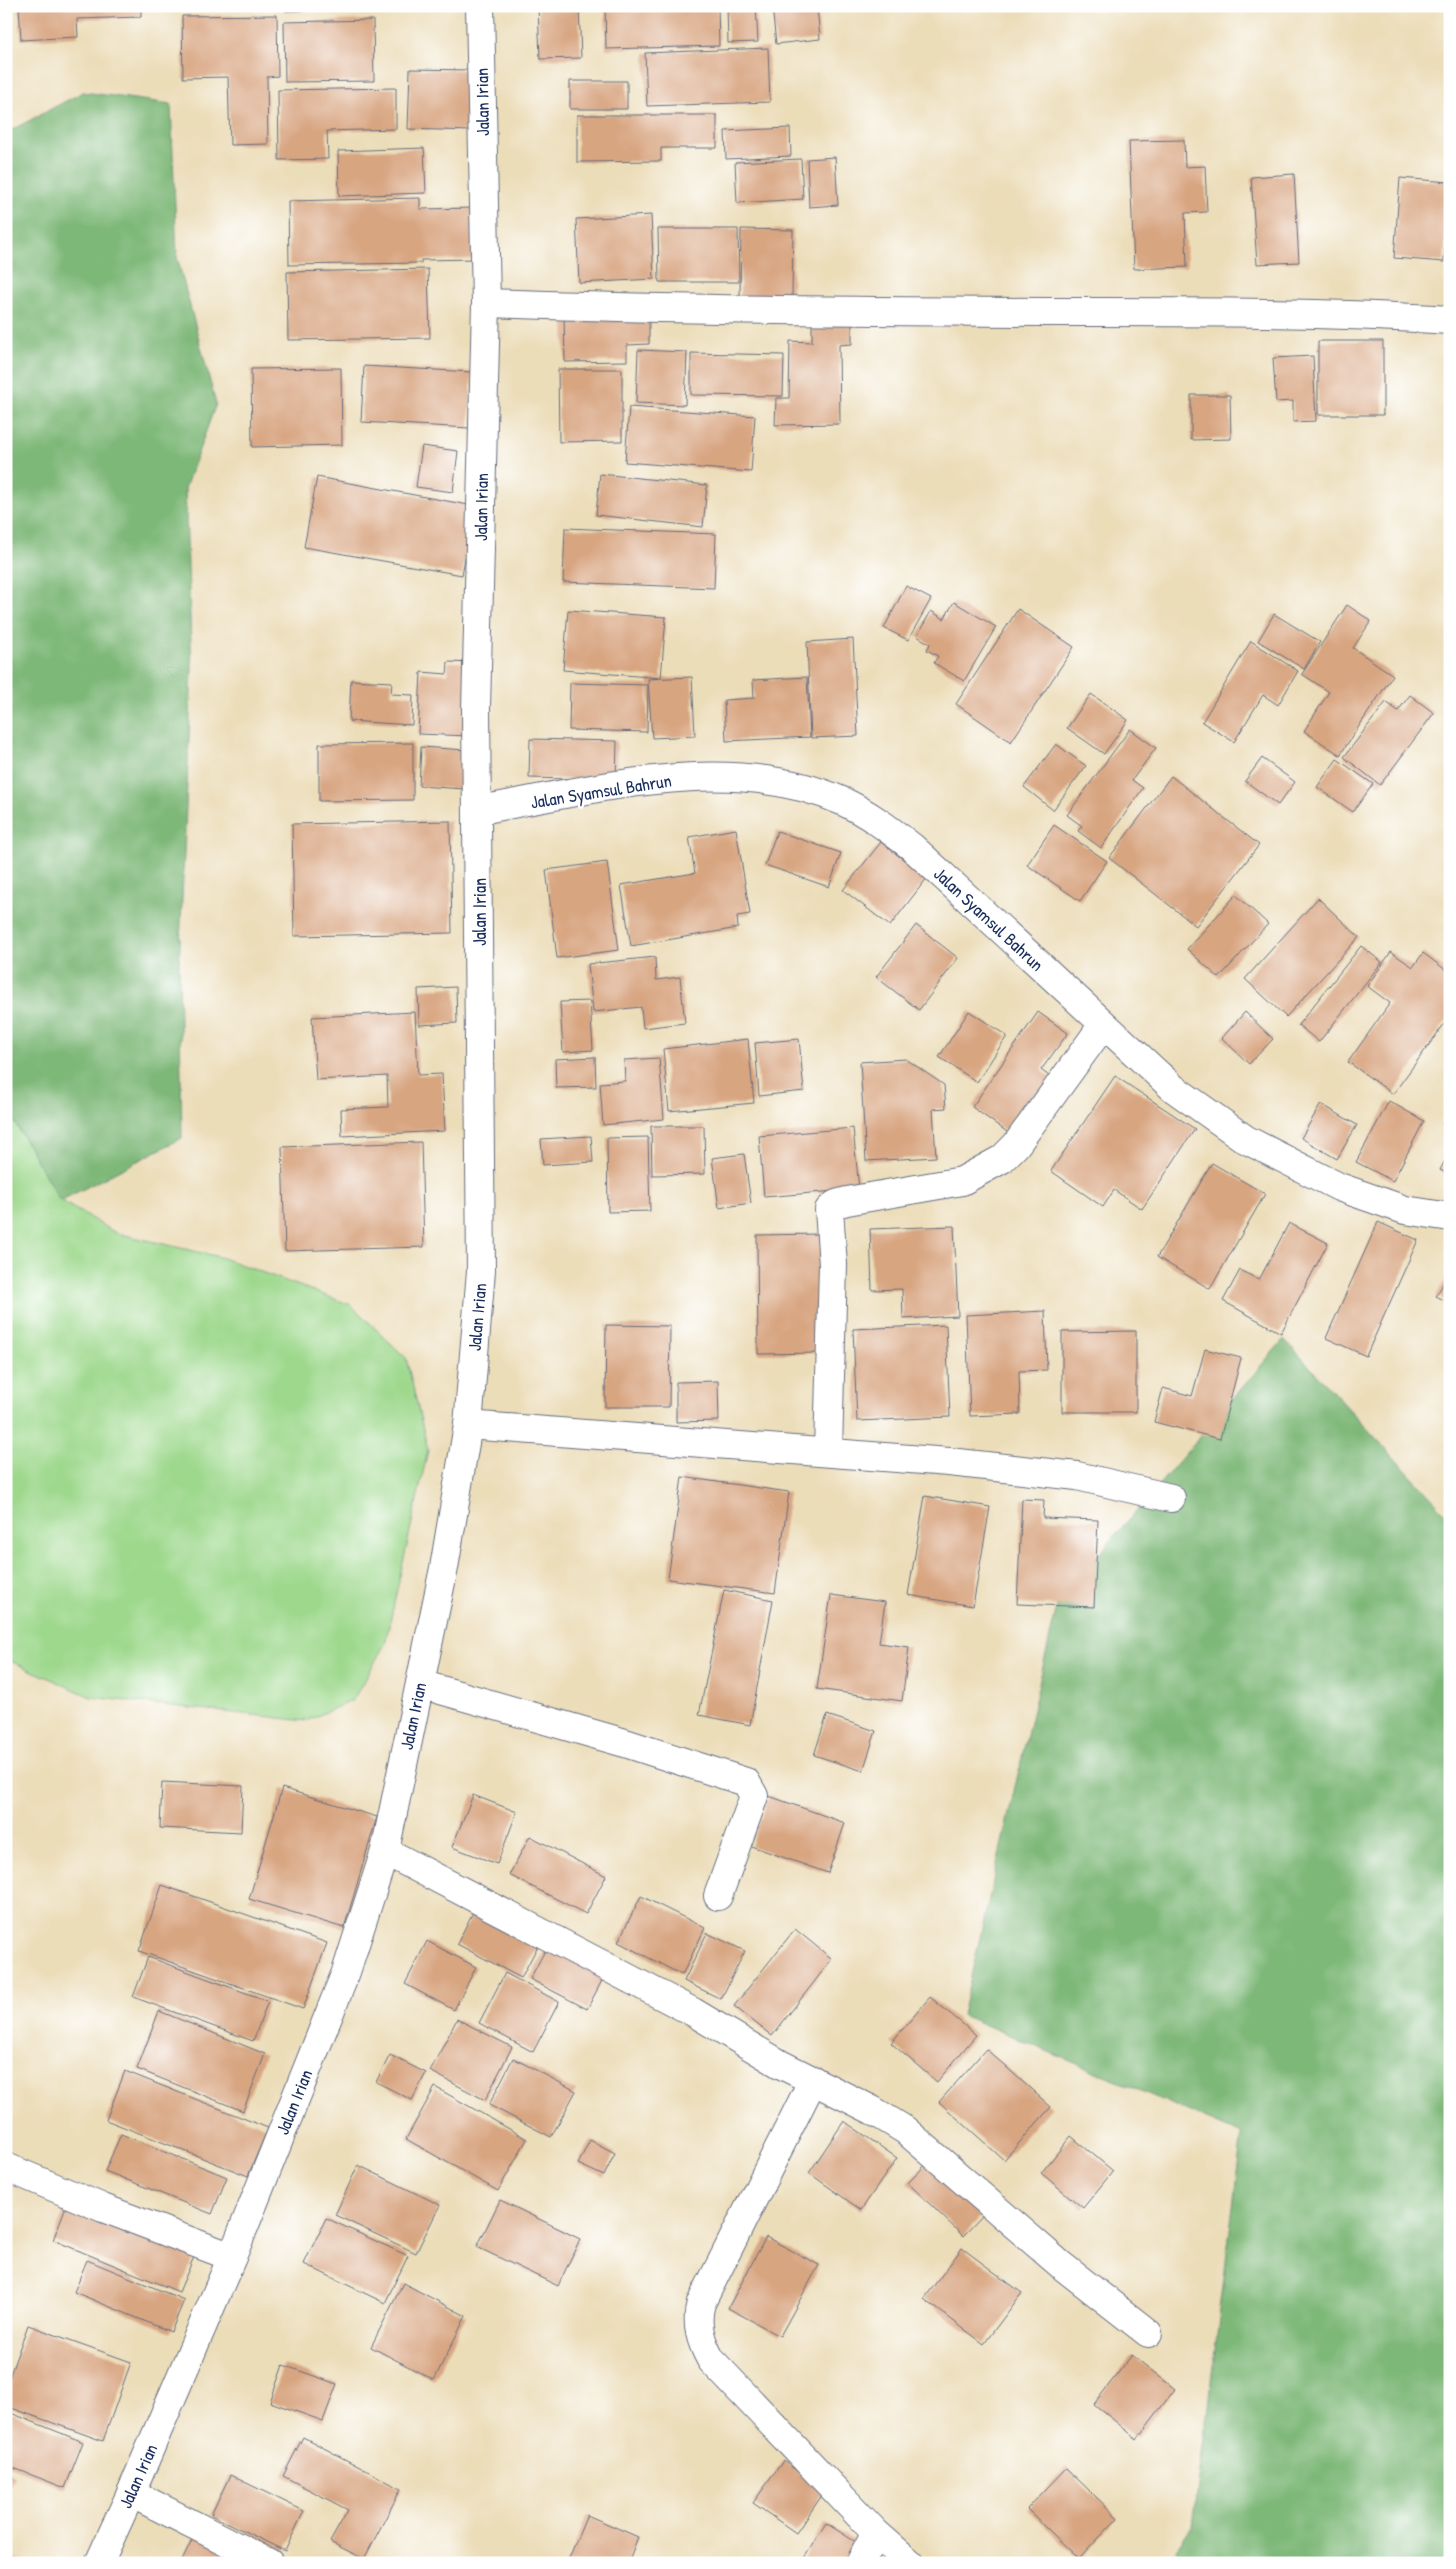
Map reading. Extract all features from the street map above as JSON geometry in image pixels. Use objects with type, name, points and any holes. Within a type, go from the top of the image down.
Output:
[{"type":"street","name":"Jalan Irian","points":[[98,2563],[131,2493],[232,2257],[346,1972],[385,1851],[444,1568],[468,1425],[481,1271],[479,810],[476,709],[486,303],[480,6]]},
{"type":"street","points":[[486,303],[686,310],[1147,312],[1393,316],[1450,320]]},
{"type":"street","name":"Jalan Syamsul Bahrun","points":[[479,810],[625,784],[700,777],[767,778],[842,801],[880,822],[912,848],[1173,1088],[1245,1140],[1339,1187],[1406,1210],[1450,1217]]},
{"type":"street","points":[[828,1452],[833,1265],[829,1210],[836,1204],[847,1201],[962,1181],[1002,1159],[1016,1145],[1103,1025]]},
{"type":"street","points":[[468,1425],[655,1441],[828,1452],[1077,1476],[1171,1498]]},
{"type":"street","points":[[420,1684],[625,1743],[746,1782],[754,1796],[718,1896]]},
{"type":"street","points":[[385,1851],[693,2012],[780,2064],[872,2110],[905,2130],[1061,2265],[1148,2333]]},
{"type":"street","points":[[813,2080],[701,2303],[698,2314],[698,2327],[702,2344],[711,2360],[876,2533],[910,2563]]},
{"type":"street","points":[[6,2167],[103,2208],[232,2257]]},
{"type":"street","points":[[131,2493],[269,2563]]},
{"type":"street","points":[[860,2563],[876,2533]]},
{"type":"green space","points":[[83,92],[171,104],[177,257],[216,404],[185,488],[192,669],[179,968],[182,1138],[60,1201],[6,1107],[6,133]]},
{"type":"green space","points":[[6,1107],[61,1201],[116,1233],[220,1257],[351,1305],[406,1358],[428,1450],[385,1644],[353,1700],[306,1721],[91,1697],[6,1659]]},
{"type":"green space","points":[[1284,1339],[1450,1518],[1450,2563],[1167,2563],[1193,2526],[1242,2134],[962,2015],[1058,1602]]},
{"type":"building","points":[[19,6],[141,6],[141,17],[77,19],[78,37],[21,40]]},
{"type":"building","points":[[285,6],[335,6],[335,10],[285,11]]},
{"type":"building","points":[[538,6],[579,6],[581,58],[540,59]]},
{"type":"building","points":[[718,6],[719,46],[606,49],[605,7]]},
{"type":"building","points":[[727,6],[756,6],[758,42],[728,43]]},
{"type":"building","points":[[772,6],[817,6],[820,39],[776,44]]},
{"type":"building","points":[[277,15],[278,76],[267,77],[268,144],[230,145],[228,77],[183,78],[182,16]]},
{"type":"building","points":[[373,20],[374,81],[285,82],[284,22]]},
{"type":"building","points":[[768,48],[770,102],[647,106],[645,53]]},
{"type":"building","points":[[410,69],[472,70],[471,131],[408,129]]},
{"type":"building","points":[[570,81],[627,81],[627,109],[570,109]]},
{"type":"building","points":[[396,88],[396,129],[327,131],[328,159],[279,160],[278,90]]},
{"type":"building","points":[[577,115],[717,115],[717,148],[661,148],[661,161],[577,162]]},
{"type":"building","points":[[790,128],[791,156],[726,159],[725,131]]},
{"type":"building","points":[[1184,140],[1185,167],[1205,166],[1207,212],[1185,213],[1187,267],[1134,269],[1129,141]]},
{"type":"building","points":[[424,148],[426,193],[339,196],[338,151]]},
{"type":"building","points":[[835,157],[838,205],[809,207],[807,159]]},
{"type":"building","points":[[801,159],[803,199],[737,203],[735,162]]},
{"type":"building","points":[[1294,174],[1299,262],[1257,264],[1251,177]]},
{"type":"building","points":[[1400,178],[1449,182],[1444,262],[1394,258]]},
{"type":"building","points":[[420,198],[420,209],[476,208],[477,259],[421,260],[421,263],[289,265],[288,201]]},
{"type":"building","points":[[651,215],[654,279],[579,283],[576,219]]},
{"type":"building","points":[[658,229],[738,229],[739,282],[659,282]]},
{"type":"building","points":[[741,229],[793,230],[792,298],[740,297]]},
{"type":"building","points":[[428,269],[430,338],[288,340],[287,272]]},
{"type":"building","points":[[649,313],[649,344],[627,345],[627,361],[565,362],[564,315]]},
{"type":"building","points":[[812,313],[852,313],[852,344],[839,345],[840,424],[775,425],[776,398],[789,398],[790,341],[812,342]]},
{"type":"building","points":[[1318,341],[1383,341],[1383,415],[1318,415]]},
{"type":"building","points":[[638,350],[687,352],[685,405],[636,403]]},
{"type":"building","points":[[691,353],[784,355],[783,396],[691,395]]},
{"type":"building","points":[[1313,356],[1316,421],[1293,422],[1293,401],[1276,402],[1273,358]]},
{"type":"building","points":[[364,366],[472,372],[469,428],[361,422]]},
{"type":"building","points":[[341,368],[342,445],[252,447],[251,369]]},
{"type":"building","points":[[558,369],[622,369],[622,441],[559,442]]},
{"type":"building","points":[[1191,395],[1230,395],[1231,439],[1191,440]]},
{"type":"building","points":[[629,407],[755,416],[751,472],[625,462]]},
{"type":"building","points":[[422,446],[458,451],[453,492],[416,487]]},
{"type":"building","points":[[600,474],[707,485],[703,527],[596,515]]},
{"type":"building","points":[[317,477],[474,506],[462,575],[304,547]]},
{"type":"building","points":[[565,528],[716,534],[714,588],[563,582]]},
{"type":"building","points":[[906,586],[931,599],[908,640],[884,628]]},
{"type":"building","points":[[954,602],[996,627],[964,681],[934,663],[938,656],[927,650],[930,644],[917,636],[931,611],[944,619]]},
{"type":"building","points":[[1347,605],[1371,621],[1353,648],[1393,675],[1340,755],[1304,731],[1329,692],[1302,674]]},
{"type":"building","points":[[1018,609],[1074,647],[1011,742],[956,704]]},
{"type":"building","points":[[568,610],[666,617],[661,678],[563,670]]},
{"type":"building","points":[[1274,614],[1320,642],[1304,669],[1258,641]]},
{"type":"building","points":[[853,639],[858,736],[811,738],[807,642]]},
{"type":"building","points":[[1251,641],[1298,671],[1278,705],[1263,695],[1234,742],[1202,722]]},
{"type":"building","points":[[448,662],[474,663],[470,736],[418,734],[421,672],[447,674]]},
{"type":"building","points":[[692,677],[695,736],[652,738],[648,679]]},
{"type":"building","points":[[807,677],[810,737],[726,741],[724,700],[754,698],[753,680]]},
{"type":"building","points":[[351,680],[392,682],[391,694],[413,695],[412,725],[349,721]]},
{"type":"building","points":[[570,683],[648,685],[647,732],[569,730]]},
{"type":"building","points":[[1091,694],[1128,720],[1104,754],[1067,728]]},
{"type":"building","points":[[1410,695],[1434,713],[1380,785],[1344,757],[1386,702],[1398,711]]},
{"type":"building","points":[[1130,729],[1156,748],[1132,780],[1143,788],[1101,848],[1078,831],[1082,826],[1067,815]]},
{"type":"building","points":[[530,739],[617,741],[616,780],[529,778]]},
{"type":"building","points":[[413,743],[413,800],[319,801],[319,744]]},
{"type":"building","points":[[1056,744],[1086,766],[1053,810],[1024,787]]},
{"type":"building","points":[[421,747],[466,750],[464,789],[419,786]]},
{"type":"building","points":[[1262,758],[1295,782],[1278,805],[1245,781]]},
{"type":"building","points":[[1337,759],[1373,784],[1353,812],[1317,787]]},
{"type":"building","points":[[1171,776],[1259,845],[1196,926],[1109,858]]},
{"type":"building","points":[[450,821],[452,933],[294,936],[292,824]]},
{"type":"building","points":[[1054,825],[1107,861],[1080,901],[1027,865]]},
{"type":"building","points":[[736,829],[750,914],[737,916],[738,928],[631,946],[621,885],[695,873],[689,837]]},
{"type":"building","points":[[777,831],[841,853],[829,887],[765,865]]},
{"type":"building","points":[[881,842],[927,878],[890,926],[843,890]]},
{"type":"building","points":[[607,862],[619,950],[557,958],[546,870]]},
{"type":"building","points":[[1236,895],[1268,924],[1219,978],[1187,949]]},
{"type":"building","points":[[1318,898],[1359,937],[1286,1017],[1245,979]]},
{"type":"building","points":[[916,925],[958,958],[919,1010],[876,977]]},
{"type":"building","points":[[1361,946],[1382,962],[1319,1042],[1298,1025]]},
{"type":"building","points":[[1391,952],[1413,967],[1423,953],[1450,973],[1450,1016],[1393,1094],[1348,1062],[1390,1003],[1367,986]]},
{"type":"building","points":[[655,957],[656,980],[680,977],[685,1023],[643,1028],[641,1007],[593,1012],[588,964]]},
{"type":"building","points":[[456,987],[457,1023],[419,1025],[418,989]]},
{"type":"building","points":[[590,1001],[593,1050],[563,1052],[560,1002]]},
{"type":"building","points":[[969,1011],[1007,1036],[977,1082],[939,1057]]},
{"type":"building","points":[[415,1012],[418,1075],[442,1074],[445,1131],[342,1136],[341,1109],[388,1107],[387,1076],[316,1080],[312,1017]]},
{"type":"building","points":[[1038,1012],[1068,1033],[1041,1070],[1057,1082],[1017,1139],[972,1107]]},
{"type":"building","points":[[1245,1012],[1273,1039],[1249,1064],[1222,1038]]},
{"type":"building","points":[[748,1039],[754,1103],[669,1111],[663,1049]]},
{"type":"building","points":[[799,1039],[804,1091],[759,1096],[755,1043]]},
{"type":"building","points":[[595,1057],[596,1087],[556,1088],[555,1059]]},
{"type":"building","points":[[659,1058],[664,1119],[603,1125],[600,1083],[625,1081],[624,1060]]},
{"type":"building","points":[[906,1059],[944,1085],[946,1108],[933,1109],[936,1157],[866,1161],[860,1062]]},
{"type":"building","points":[[1115,1076],[1195,1129],[1142,1209],[1114,1190],[1103,1207],[1051,1171]]},
{"type":"building","points":[[1389,1101],[1424,1121],[1393,1181],[1356,1162]]},
{"type":"building","points":[[1321,1104],[1357,1125],[1337,1159],[1301,1138]]},
{"type":"building","points":[[1450,1111],[1450,1129],[1442,1125]]},
{"type":"building","points":[[651,1126],[704,1126],[705,1174],[652,1175]]},
{"type":"building","points":[[853,1128],[859,1189],[764,1197],[759,1136]]},
{"type":"building","points":[[591,1136],[593,1162],[543,1165],[541,1139]]},
{"type":"building","points":[[648,1137],[650,1211],[608,1212],[607,1138]]},
{"type":"building","points":[[421,1142],[424,1247],[285,1251],[282,1147]]},
{"type":"building","points":[[1450,1151],[1450,1175],[1440,1170]]},
{"type":"building","points":[[744,1154],[751,1203],[719,1208],[712,1158]]},
{"type":"building","points":[[1212,1163],[1265,1194],[1210,1289],[1157,1257]]},
{"type":"building","points":[[1378,1222],[1418,1240],[1366,1356],[1326,1338]]},
{"type":"building","points":[[1289,1223],[1328,1243],[1281,1333],[1223,1301],[1240,1270],[1259,1280]]},
{"type":"building","points":[[954,1226],[958,1316],[903,1319],[902,1289],[872,1290],[870,1229]]},
{"type":"building","points":[[821,1234],[823,1353],[758,1354],[757,1235]]},
{"type":"building","points":[[1450,1272],[1450,1303],[1436,1296]]},
{"type":"building","points":[[1045,1311],[1047,1370],[1019,1371],[1020,1414],[970,1416],[966,1315]]},
{"type":"building","points":[[606,1325],[670,1326],[669,1407],[605,1407]]},
{"type":"building","points":[[946,1325],[950,1417],[857,1421],[853,1329]]},
{"type":"building","points":[[1136,1331],[1136,1412],[1062,1412],[1062,1332]]},
{"type":"building","points":[[1205,1349],[1241,1358],[1220,1439],[1154,1422],[1163,1388],[1192,1396]]},
{"type":"building","points":[[718,1381],[719,1421],[676,1422],[676,1382]]},
{"type":"building","points":[[682,1477],[789,1492],[775,1593],[668,1579]]},
{"type":"building","points":[[925,1496],[990,1507],[973,1606],[908,1595]]},
{"type":"building","points":[[1022,1499],[1044,1500],[1043,1518],[1098,1520],[1094,1607],[1017,1604]]},
{"type":"building","points":[[724,1590],[773,1600],[750,1725],[699,1715]]},
{"type":"building","points":[[831,1595],[885,1602],[879,1643],[909,1647],[902,1701],[817,1689]]},
{"type":"building","points":[[827,1715],[876,1731],[863,1771],[814,1755]]},
{"type":"building","points":[[162,1782],[243,1786],[241,1832],[160,1828]]},
{"type":"building","points":[[282,1788],[377,1817],[344,1928],[249,1899]]},
{"type":"building","points":[[473,1795],[517,1812],[497,1864],[452,1847]]},
{"type":"building","points":[[769,1796],[845,1823],[828,1873],[751,1846]]},
{"type":"building","points":[[530,1836],[606,1876],[586,1914],[509,1875]]},
{"type":"building","points":[[162,1885],[327,1943],[303,2009],[139,1951]]},
{"type":"building","points":[[641,1896],[705,1928],[682,1975],[618,1942]]},
{"type":"building","points":[[477,1904],[542,1938],[521,1978],[457,1944]]},
{"type":"building","points":[[795,1929],[832,1959],[772,2036],[734,2006]]},
{"type":"building","points":[[707,1933],[745,1951],[721,1999],[684,1981]]},
{"type":"building","points":[[427,1941],[476,1967],[454,2010],[405,1984]]},
{"type":"building","points":[[549,1943],[606,1973],[587,2009],[530,1979]]},
{"type":"building","points":[[148,1957],[268,2001],[253,2041],[133,1997]]},
{"type":"building","points":[[505,1973],[559,2002],[533,2052],[479,2023]]},
{"type":"building","points":[[930,1997],[976,2035],[937,2082],[891,2043]]},
{"type":"building","points":[[159,2011],[265,2054],[243,2111],[137,2069]]},
{"type":"building","points":[[457,2019],[512,2047],[485,2100],[430,2071]]},
{"type":"building","points":[[986,2049],[1051,2107],[1004,2160],[939,2102]]},
{"type":"building","points":[[390,2055],[426,2073],[412,2100],[376,2082]]},
{"type":"building","points":[[513,2058],[576,2091],[551,2137],[489,2105]]},
{"type":"building","points":[[125,2071],[268,2128],[248,2176],[106,2120]]},
{"type":"building","points":[[435,2087],[527,2139],[498,2191],[406,2139]]},
{"type":"building","points":[[844,2121],[897,2158],[861,2210],[809,2173]]},
{"type":"building","points":[[121,2134],[227,2177],[212,2214],[105,2171]]},
{"type":"building","points":[[1071,2136],[1113,2171],[1083,2208],[1041,2173]]},
{"type":"building","points":[[590,2140],[615,2153],[604,2176],[578,2164]]},
{"type":"building","points":[[932,2158],[987,2211],[963,2236],[908,2183]]},
{"type":"building","points":[[358,2165],[440,2205],[416,2253],[335,2215]]},
{"type":"building","points":[[500,2200],[580,2239],[558,2286],[477,2247]]},
{"type":"building","points":[[68,2201],[196,2252],[179,2292],[53,2240]]},
{"type":"building","points":[[326,2218],[408,2256],[385,2303],[304,2264]]},
{"type":"building","points":[[766,2237],[819,2265],[780,2336],[728,2308]]},
{"type":"building","points":[[962,2248],[1022,2293],[984,2344],[924,2299]]},
{"type":"building","points":[[87,2260],[184,2300],[171,2332],[74,2292]]},
{"type":"building","points":[[403,2283],[466,2316],[434,2380],[371,2347]]},
{"type":"building","points":[[28,2325],[131,2362],[103,2441],[6,2406],[6,2386]]},
{"type":"building","points":[[1132,2355],[1175,2389],[1137,2439],[1094,2404]]},
{"type":"building","points":[[283,2365],[337,2384],[323,2421],[270,2402]]},
{"type":"building","points":[[6,2411],[83,2442],[65,2488],[6,2465]]},
{"type":"building","points":[[303,2437],[401,2489],[364,2559],[330,2542],[348,2510],[283,2476]]},
{"type":"building","points":[[783,2461],[825,2491],[796,2533],[753,2503]]},
{"type":"building","points":[[1066,2468],[1118,2518],[1079,2559],[1027,2509]]},
{"type":"building","points":[[6,2473],[14,2476],[6,2494]]},
{"type":"building","points":[[230,2475],[304,2511],[285,2551],[211,2515]]},
{"type":"building","points":[[587,2515],[638,2537],[628,2563],[567,2563]]},
{"type":"building","points":[[826,2523],[862,2546],[851,2563],[801,2563]]},
{"type":"building","points":[[197,2530],[260,2563],[181,2563]]},
{"type":"building","points":[[6,2556],[26,2562],[26,2563],[6,2563]]}]
